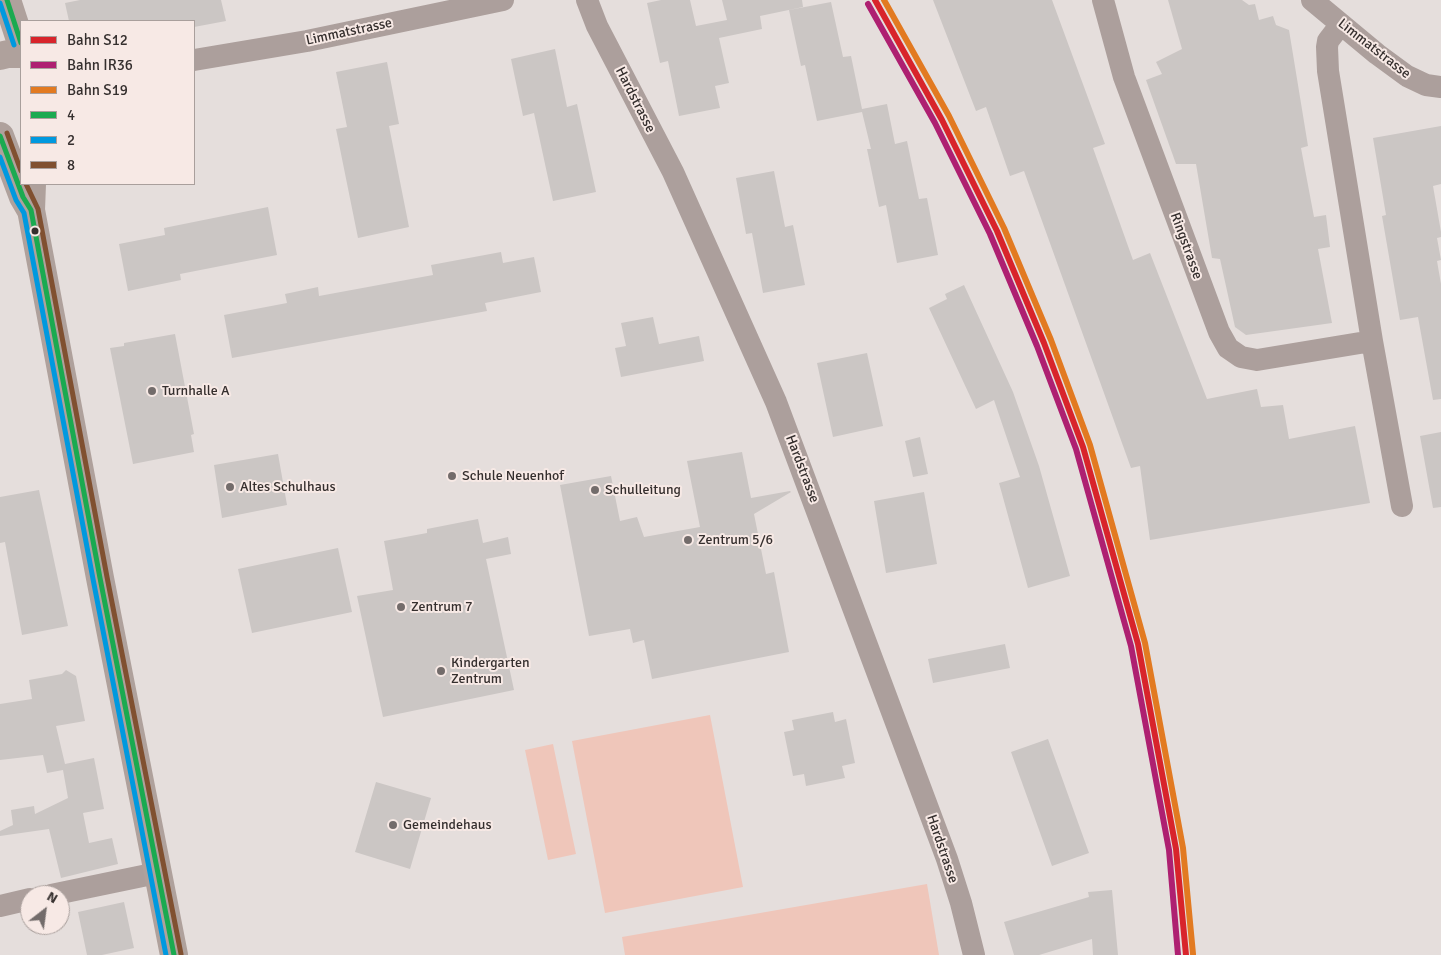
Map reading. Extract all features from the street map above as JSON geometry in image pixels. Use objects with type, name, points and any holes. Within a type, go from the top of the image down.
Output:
[{"type":"main road","points":[[7,0],[20,40]]},
{"type":"main road","points":[[0,56],[20,54]]},
{"type":"main road","points":[[0,128],[6,131],[20,131]]},
{"type":"main road","points":[[0,136],[23,196],[32,197],[100,578],[174,955]]},
{"type":"street","name":"Limmatstrasse","points":[[195,60],[307,41],[503,0]]},
{"type":"street","name":"Hardstrasse","points":[[587,0],[597,26],[673,172],[776,402],[947,859],[974,955]]},
{"type":"street","name":"Ringstrasse","points":[[1103,0],[1128,86],[1219,332],[1228,348],[1241,357],[1256,360],[1372,341]]},
{"type":"street","name":"Limmatstrasse","points":[[1312,0],[1377,54],[1407,76],[1426,85],[1441,87]]},
{"type":"street","points":[[1341,24],[1328,41],[1326,53],[1372,341],[1402,506]]},
{"type":"street","points":[[70,891],[157,873]]},
{"type":"street","points":[[0,906],[20,902]]},
{"type":"shaded area","points":[[710,715],[743,887],[605,913],[572,741]]},
{"type":"shaded area","points":[[553,744],[576,854],[548,860],[525,750]]},
{"type":"shaded area","points":[[927,884],[939,955],[625,955],[622,937]]},
{"type":"building","points":[[80,0],[221,0],[226,21],[195,27],[195,20],[69,20],[65,3]]},
{"type":"building","points":[[661,0],[690,0],[696,26],[727,20],[722,0],[802,0],[803,7],[760,16],[762,29],[719,38],[729,83],[715,86],[720,108],[679,116],[668,61],[660,63],[647,3]]},
{"type":"building","points":[[933,0],[1052,0],[1105,144],[1093,148],[1133,260],[1150,253],[1207,399],[1257,389],[1261,407],[1283,405],[1289,439],[1355,426],[1370,503],[1150,540],[1140,466],[1131,468],[1024,171],[1010,176],[986,107],[976,111]]},
{"type":"building","points":[[1168,0],[1242,0],[1249,5],[1255,4],[1259,20],[1273,16],[1276,25],[1289,30],[1308,146],[1301,148],[1314,217],[1326,215],[1330,247],[1318,249],[1332,323],[1246,335],[1235,327],[1220,259],[1212,258],[1196,164],[1176,164],[1146,80],[1162,74],[1156,62],[1182,49]]},
{"type":"building","points":[[831,2],[843,57],[851,56],[862,109],[887,104],[895,144],[907,141],[919,199],[927,198],[938,255],[897,263],[886,205],[879,207],[867,149],[871,149],[862,112],[817,121],[805,65],[801,66],[789,10]]},
{"type":"building","points":[[555,49],[567,107],[577,104],[596,192],[553,201],[534,113],[523,116],[511,59]]},
{"type":"building","points":[[387,62],[399,124],[389,126],[409,227],[358,238],[336,129],[347,127],[336,72]]},
{"type":"building","points":[[1441,126],[1441,184],[1433,186],[1441,232],[1441,237],[1437,238],[1441,260],[1437,261],[1441,284],[1441,399],[1433,400],[1418,317],[1400,320],[1382,216],[1386,215],[1373,138]]},
{"type":"building","points":[[774,171],[785,227],[793,225],[805,285],[763,293],[752,233],[746,234],[736,178]]},
{"type":"building","points":[[268,207],[277,255],[180,274],[181,280],[128,291],[119,244],[165,235],[164,228]]},
{"type":"building","points":[[501,252],[503,263],[534,257],[541,292],[485,303],[487,311],[232,358],[224,315],[287,303],[285,294],[318,287],[319,296],[433,275],[431,265]]},
{"type":"building","points":[[964,285],[1013,392],[1039,466],[1070,576],[1028,588],[999,483],[1020,477],[994,400],[976,409],[929,308],[947,299],[945,294]]},
{"type":"building","points":[[653,317],[659,344],[699,336],[704,361],[621,377],[615,348],[626,346],[621,323]]},
{"type":"building","name":"Turnhalle A","points":[[175,334],[194,434],[191,435],[194,452],[133,464],[110,348],[124,346],[124,343]]},
{"type":"building","points":[[867,353],[883,426],[833,437],[817,363]]},
{"type":"building","points":[[1441,432],[1441,507],[1433,508],[1420,436]]},
{"type":"building","points":[[920,437],[928,474],[913,477],[905,441]]},
{"type":"building","points":[[742,452],[751,498],[791,492],[754,514],[766,574],[774,572],[789,652],[652,679],[644,640],[633,643],[630,629],[589,636],[560,485],[611,476],[620,521],[637,517],[644,537],[700,527],[687,461]]},
{"type":"building","points":[[278,454],[287,505],[222,518],[214,465]]},
{"type":"building","points":[[39,490],[68,626],[22,635],[5,542],[0,543],[0,497]]},
{"type":"building","points":[[924,492],[937,564],[886,573],[874,501]]},
{"type":"building","points":[[478,519],[483,543],[508,537],[511,554],[486,559],[514,690],[383,717],[357,596],[393,590],[384,541],[427,533],[427,529]]},
{"type":"building","points":[[338,548],[352,612],[252,633],[238,569]]},
{"type":"building","points":[[1005,644],[1010,668],[933,683],[928,659]]},
{"type":"building","points":[[66,670],[76,676],[85,721],[56,726],[65,764],[94,758],[104,809],[83,813],[89,843],[112,838],[118,864],[61,878],[49,829],[0,836],[0,831],[13,825],[11,810],[34,806],[35,814],[68,798],[63,770],[47,773],[43,755],[0,760],[0,704],[32,699],[29,680],[62,674]]},
{"type":"building","points":[[833,712],[835,722],[846,719],[855,763],[842,766],[845,778],[806,786],[804,774],[793,776],[784,732],[794,730],[792,720]]},
{"type":"building","points":[[1048,739],[1089,853],[1052,866],[1011,752]]},
{"type":"building","name":"Gemeindehaus","points":[[376,782],[431,798],[410,869],[355,852]]},
{"type":"building","points":[[1112,890],[1118,955],[1093,955],[1092,939],[1039,955],[1014,955],[1004,922],[1089,897],[1088,892]]},
{"type":"building","points":[[124,902],[134,948],[102,955],[87,955],[78,912]]},
{"type":"rail line","name":"S12","points":[[875,0],[942,120],[997,231],[1044,343],[1083,447],[1138,644],[1176,849],[1186,955]]},
{"type":"rail line","name":"S19","points":[[884,0],[949,116],[1004,228],[1051,340],[1090,445],[1145,643],[1183,848],[1193,954]]},
{"type":"rail line","name":"IR36","points":[[868,4],[935,123],[990,234],[1037,346],[1076,449],[1131,646],[1169,850],[1178,955]]},
{"type":"transit line","name":"4","points":[[7,0],[20,40]]},
{"type":"transit line","name":"2","points":[[0,3],[14,45]]},
{"type":"transit line","name":"8","points":[[7,133],[20,168]]},
{"type":"transit line","name":"4","points":[[0,136],[23,197],[31,210],[100,578],[174,955]]},
{"type":"transit line","name":"2","points":[[0,157],[16,200],[24,213],[166,955]]},
{"type":"transit line","name":"8","points":[[26,185],[38,209],[107,577],[181,954]]},
{"type":"place","name":"Turnhalle A","points":[[152,391]]},
{"type":"place","name":"Schule Neuenhof","points":[[452,476]]},
{"type":"place","name":"Altes Schulhaus","points":[[230,487]]},
{"type":"place","name":"Schulleitung","points":[[595,490]]},
{"type":"place","name":"Zentrum 5/6","points":[[688,540]]},
{"type":"place","name":"Zentrum 7","points":[[401,607]]},
{"type":"place","name":"Kindergarten Zentrum","points":[[441,671]]},
{"type":"place","name":"Gemeindehaus","points":[[393,825]]}]
